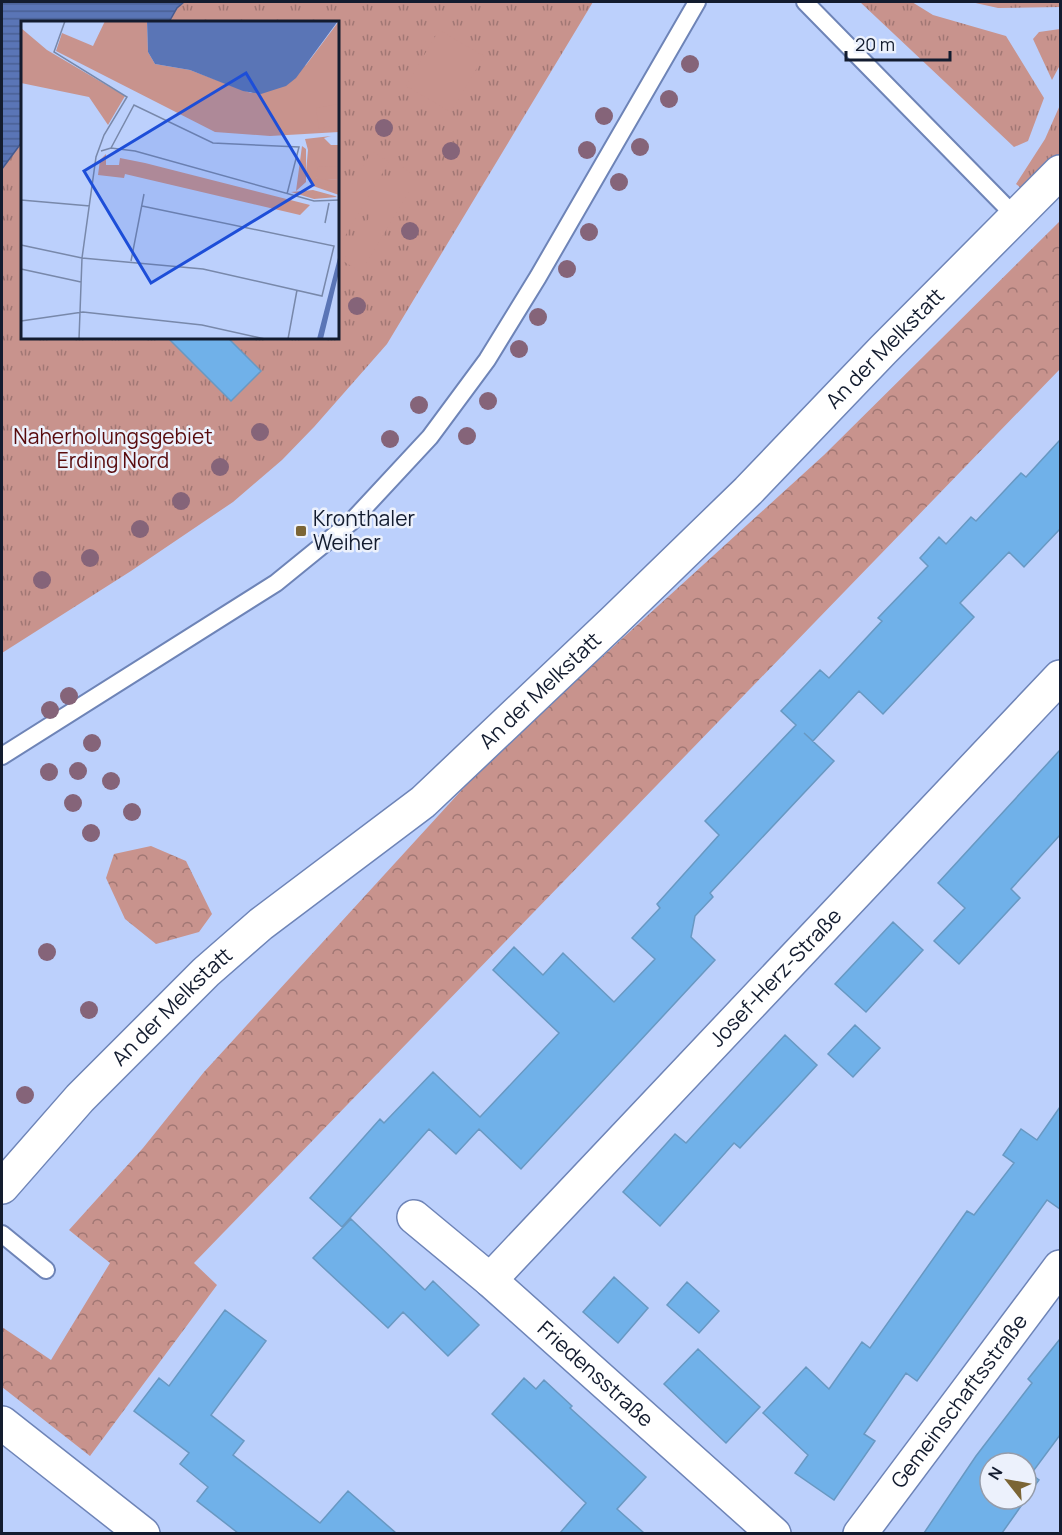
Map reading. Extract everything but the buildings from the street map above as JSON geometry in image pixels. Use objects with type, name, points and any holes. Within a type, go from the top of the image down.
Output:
[{"type":"street","name":"An der Melkstatt","points":[[2,1188],[80,1098],[206,972],[261,924],[423,802],[614,621],[748,491],[1060,172]]},
{"type":"street","name":"Josef-Herz-Straße","points":[[490,1280],[1060,677]]},
{"type":"street","name":"Friedensstraße","points":[[414,1217],[490,1280],[774,1533]]},
{"type":"street","name":"Gemeinschaftsstraße","points":[[860,1533],[1060,1267]]},
{"type":"street","points":[[2,1423],[143,1533]]},
{"type":"lane","points":[[2,756],[276,583],[351,522],[430,437],[487,360],[697,2]]},
{"type":"lane","points":[[804,2],[1015,216]]},
{"type":"lane","points":[[2,1234],[46,1270]]},
{"type":"green space","name":"Naherholungsgebiet Erding Nord","points":[[184,2],[593,2],[387,344],[314,427],[282,460],[233,502],[131,571],[2,653],[2,169],[21,143],[21,339],[339,339],[339,21],[170,21],[177,8]]},
{"type":"green space","points":[[860,2],[912,2],[933,15],[1006,36],[1044,98],[1028,141],[1014,147]]},
{"type":"green space","points":[[971,2],[1060,2],[1060,7],[998,8]]},
{"type":"green space","points":[[1060,29],[1060,65],[1052,80],[1033,39],[1039,32]]},
{"type":"green space","points":[[439,30],[484,56],[451,112],[406,86]]},
{"type":"green space","points":[[1060,105],[1060,155],[1026,192],[1016,184],[1045,139]]},
{"type":"green space","points":[[372,151],[389,162],[339,246],[339,206]]},
{"type":"green space","points":[[400,166],[418,177],[361,272],[343,261]]},
{"type":"green space","points":[[1060,221],[1060,369],[194,1263],[217,1285],[90,1456],[2,1387],[2,1327],[51,1360],[110,1263],[69,1230],[143,1148],[204,1072],[491,758],[824,455]]},
{"type":"green space","points":[[151,846],[186,861],[212,914],[199,932],[156,944],[125,919],[106,878],[114,854]]},
{"type":"water","points":[[2,2],[184,2],[177,8],[170,21],[21,21],[21,143],[2,169]]},
{"type":"place","name":"Kronthaler Weiher","points":[[301,531]]}]
